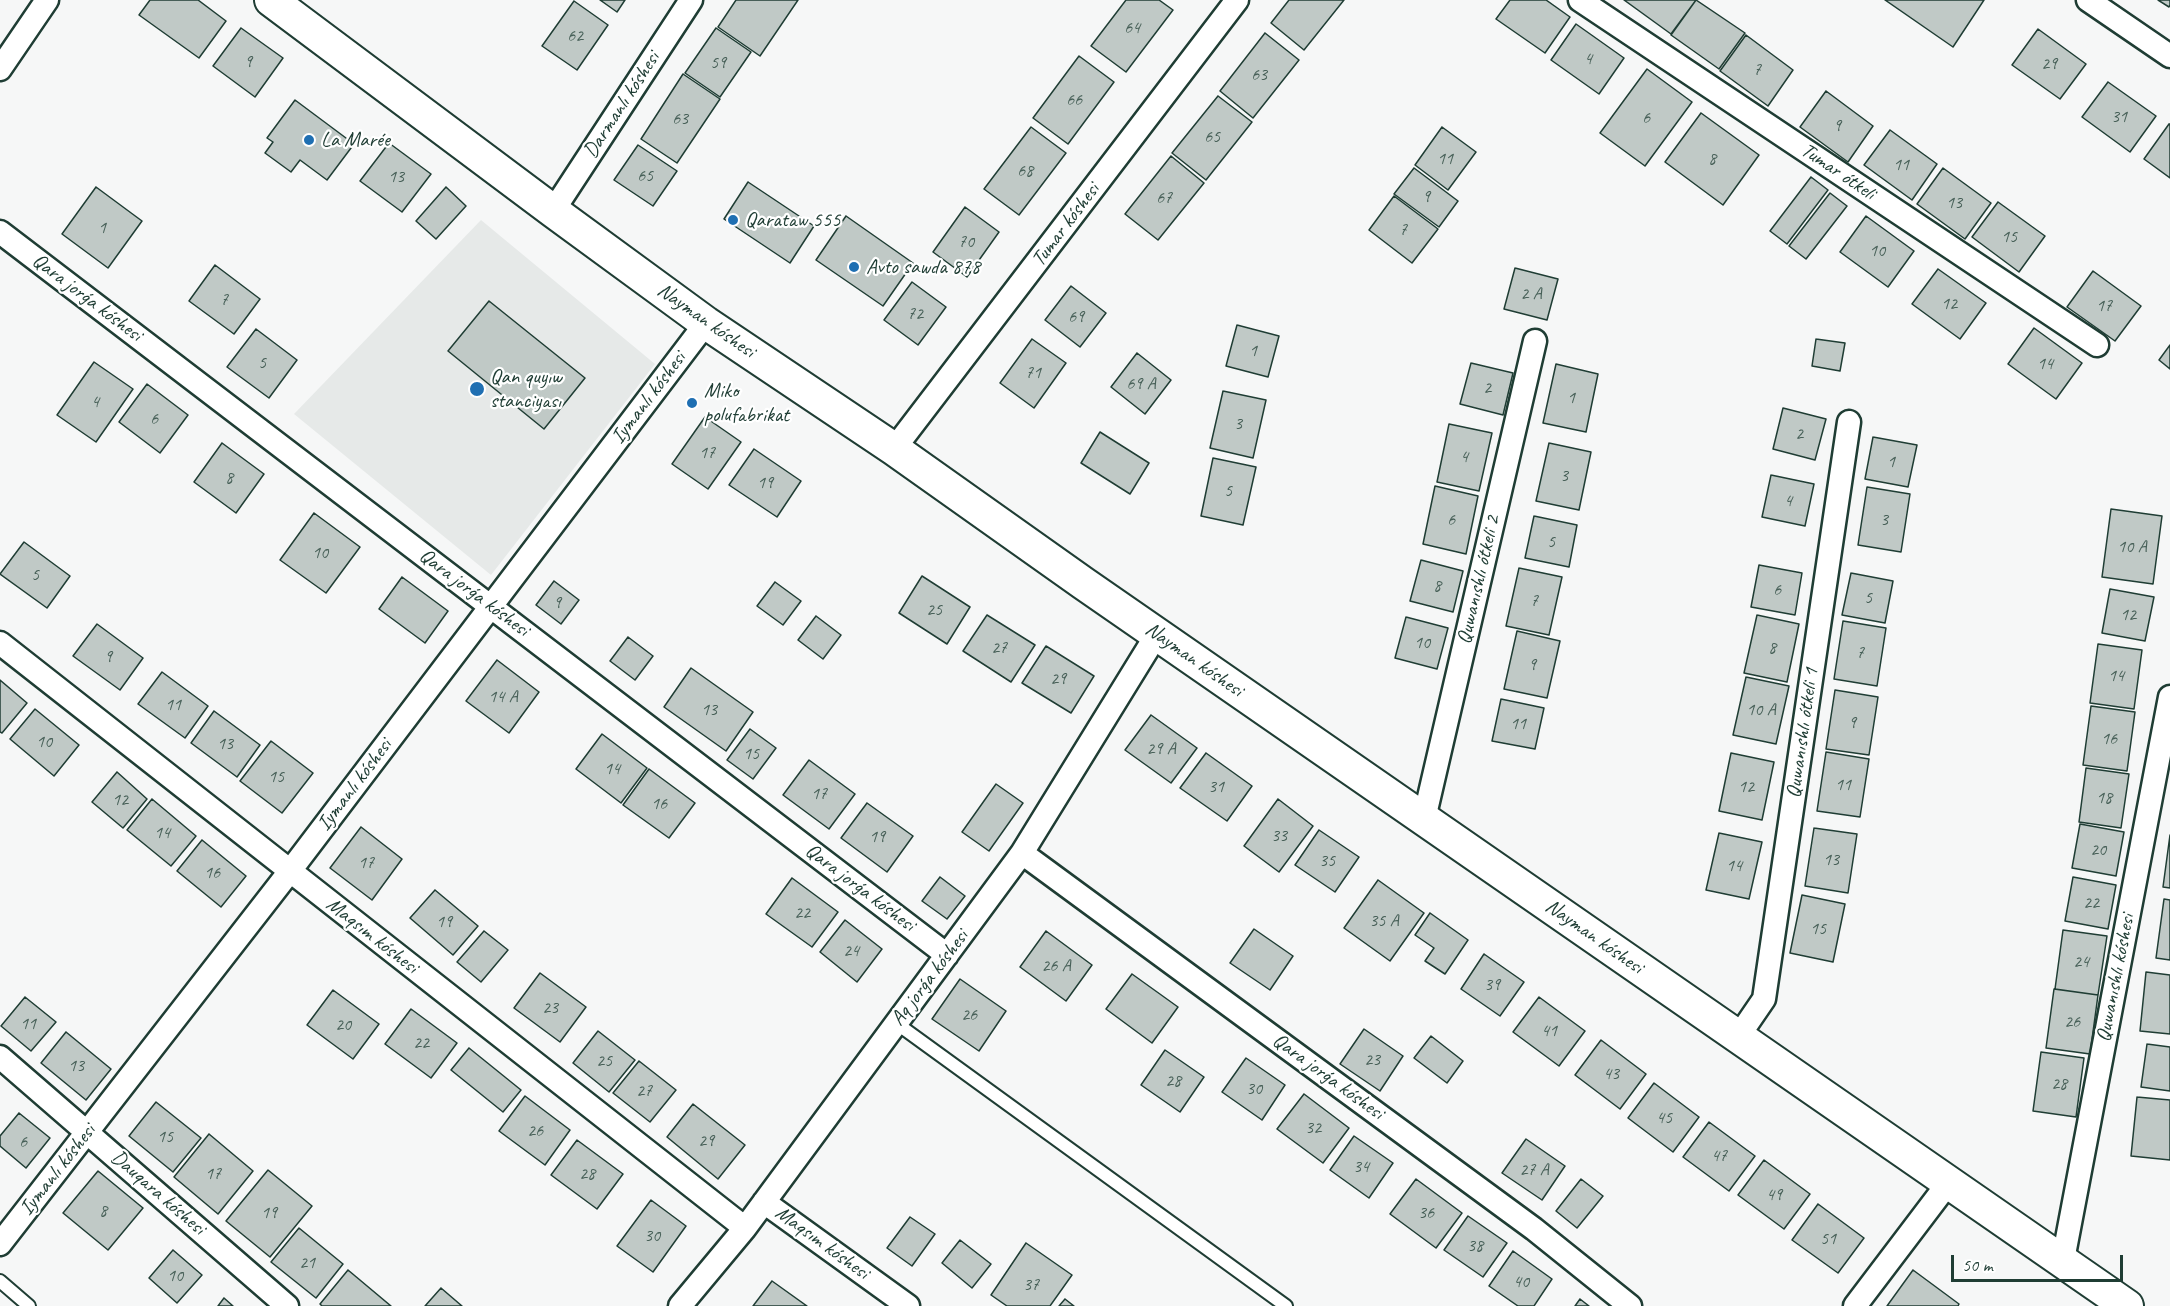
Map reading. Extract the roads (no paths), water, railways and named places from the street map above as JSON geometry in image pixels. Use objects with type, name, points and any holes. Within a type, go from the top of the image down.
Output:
[{"type":"main road","name":"Nayman kóshesi","points":[[271,0],[706,323],[894,450],[2127,1306]]},
{"type":"street","points":[[0,69],[47,0]]},
{"type":"street","name":"Darmanlı kóshesi","points":[[553,211],[691,0]]},
{"type":"street","name":"Tumar kóshesi","points":[[894,450],[1237,0]]},
{"type":"street","name":"Tumar ótkeli","points":[[1580,0],[2097,345]]},
{"type":"street","points":[[2088,0],[2170,56]]},
{"type":"street","name":"Qara jorǵa kóshesi","points":[[0,232],[947,954]]},
{"type":"street","name":"Iymanlı kóshesi","points":[[0,1244],[290,871],[706,323]]},
{"type":"street","name":"Quwanıshlı ótkeli 2","points":[[1424,819],[1535,341]]},
{"type":"street","name":"Quwanıshlı ótkeli 1","points":[[1738,1036],[1764,999],[1849,422]]},
{"type":"street","name":"Aq jorǵa kóshesi","points":[[680,1306],[745,1228],[1022,853],[1157,634]]},
{"type":"street","name":"Maqsım kóshesi","points":[[0,643],[745,1228]]},
{"type":"street","name":"Quwanıshlı kóshesi","points":[[2063,1260],[2170,696]]},
{"type":"street","name":"Qara jorǵa kóshesi","points":[[1022,853],[1534,1229],[1630,1306]]},
{"type":"street","name":"Dauqara kóshesi","points":[[0,1057],[287,1306]]},
{"type":"street","points":[[1855,1306],[1949,1182]]},
{"type":"street","name":"Maqsım kóshesi","points":[[764,1202],[908,1306]]},
{"type":"lane","points":[[896,1023],[1286,1306]]},
{"type":"lane","points":[[0,1281],[29,1306]]},
{"type":"place","name":"La Marée","points":[[309,140]]},
{"type":"place","name":"Qarataw 555","points":[[733,220]]},
{"type":"place","name":"Avto sawda 878","points":[[854,267]]},
{"type":"place","name":"Qan quyıw stanciyası","points":[[477,389]]},
{"type":"place","name":"Miko polufabrikat","points":[[692,403]]}]
